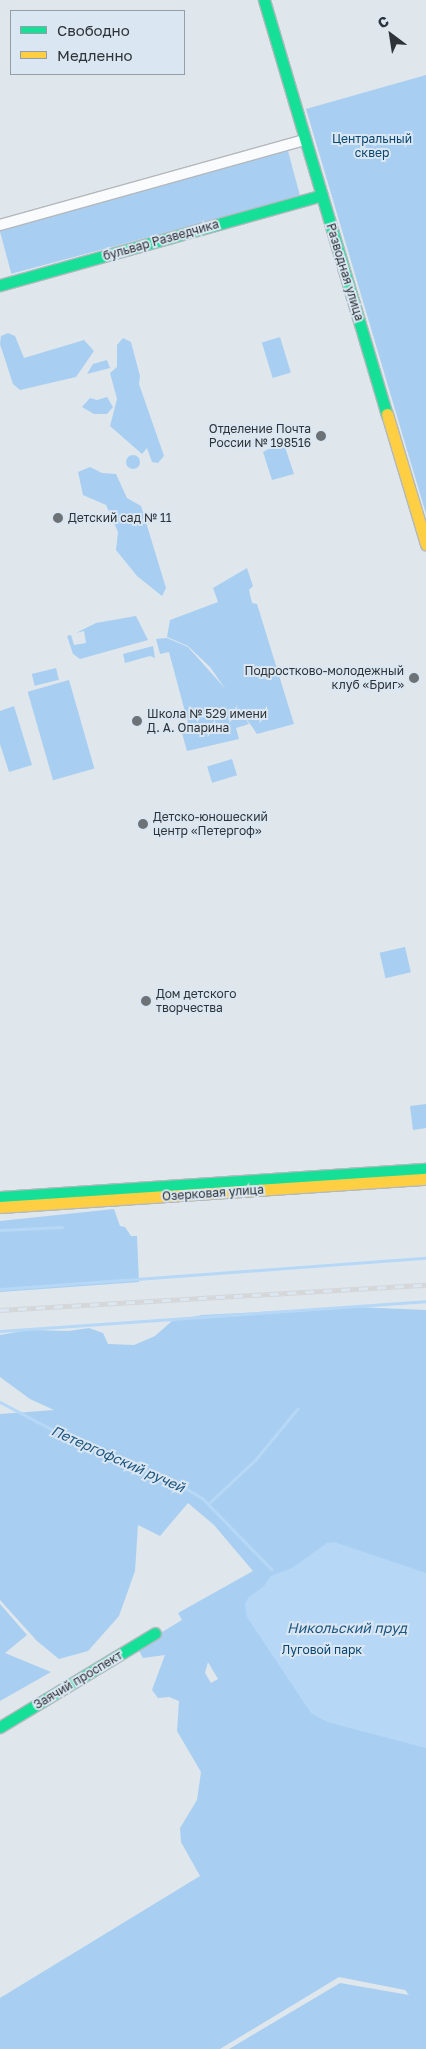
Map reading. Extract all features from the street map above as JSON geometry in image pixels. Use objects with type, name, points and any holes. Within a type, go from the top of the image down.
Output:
[{"type":"street","name":"Разводная улица","points":[[264,0],[426,544]]},
{"type":"street","points":[[0,225],[305,140]]},
{"type":"street","name":"бульвар Разведчика","points":[[0,285],[322,195]]},
{"type":"street","name":"Озерковая улица","points":[[0,1197],[426,1169]]},
{"type":"street","name":"Озерковая улица","points":[[0,1207],[426,1179]]},
{"type":"street","name":"Заячий проспект","points":[[0,1727],[155,1634]]},
{"type":"green space","name":"Центральный сквер","points":[[426,75],[426,514],[306,109]]},
{"type":"green space","points":[[288,151],[300,196],[11,274],[0,228]]},
{"type":"green space","points":[[8,333],[15,336],[24,358],[84,340],[94,351],[76,377],[20,390],[13,384],[0,344],[1,336]]},
{"type":"green space","points":[[280,337],[291,372],[273,378],[262,343]]},
{"type":"green space","points":[[123,338],[131,342],[140,376],[139,384],[164,456],[158,463],[152,462],[147,448],[142,454],[110,426],[117,399],[110,373],[117,367],[117,345]]},
{"type":"green space","points":[[107,360],[110,368],[87,374],[93,364]]},
{"type":"green space","points":[[107,397],[113,407],[107,414],[94,414],[82,407],[90,398],[97,400]]},
{"type":"green space","points":[[283,441],[294,474],[272,480],[263,452]]},
{"type":"green space","points":[[130,455],[136,455],[140,462],[136,469],[130,469],[126,465],[126,459]]},
{"type":"green space","points":[[90,467],[102,473],[116,474],[127,498],[141,506],[166,588],[162,596],[137,576],[116,550],[118,532],[106,505],[83,495],[78,472]]},
{"type":"green space","points":[[247,568],[253,586],[249,590],[252,603],[257,604],[294,724],[257,734],[210,667],[188,646],[167,637],[170,620],[218,602],[213,588]]},
{"type":"green space","points":[[136,616],[148,640],[80,659],[73,654],[67,636],[71,635],[74,645],[86,643],[84,631],[76,633],[96,623]]},
{"type":"green space","points":[[167,638],[188,647],[230,694],[249,724],[236,728],[239,739],[187,751],[180,726],[188,723],[169,652],[160,654],[156,639]]},
{"type":"green space","points":[[153,646],[155,658],[150,656],[125,663],[123,654]]},
{"type":"green space","points":[[56,668],[59,680],[35,686],[32,674]]},
{"type":"green space","points":[[69,680],[94,768],[53,780],[28,692]]},
{"type":"green space","points":[[14,706],[32,765],[9,772],[0,744],[0,711]]},
{"type":"green space","points":[[232,759],[237,775],[212,783],[207,767]]},
{"type":"green space","points":[[405,947],[411,972],[386,978],[380,953]]},
{"type":"green space","points":[[426,1104],[426,1128],[413,1130],[410,1106]]},
{"type":"green space","points":[[114,1209],[120,1226],[125,1227],[131,1236],[137,1236],[139,1282],[0,1292],[0,1221]]},
{"type":"green space","name":"Луговой парк","points":[[355,1307],[426,1310],[426,2049],[229,2049],[340,1983],[409,1995],[405,1990],[339,1977],[220,2049],[0,2049],[0,1998],[200,1876],[181,1842],[180,1828],[197,1800],[201,1772],[177,1731],[179,1701],[169,1697],[158,1698],[152,1690],[165,1655],[143,1658],[137,1647],[182,1620],[178,1613],[253,1571],[214,1525],[188,1503],[160,1536],[138,1525],[135,1571],[119,1616],[88,1651],[59,1659],[37,1641],[0,1600],[0,1414],[54,1410],[30,1399],[0,1377],[0,1335],[28,1330],[69,1331],[89,1328],[103,1333],[108,1344],[134,1345],[155,1336],[172,1321],[202,1315]],"holes":[[[208,1662],[218,1679],[211,1683],[205,1673]]]},
{"type":"green space","points":[[0,1604],[27,1635],[5,1653],[51,1672],[0,1701]]},
{"type":"water","name":"Никольский пруд","points":[[334,1542],[426,1573],[426,1748],[327,1722],[311,1713],[247,1617],[245,1604],[248,1598],[264,1586],[271,1576],[292,1568],[327,1543]]},
{"type":"waterway","points":[[0,1230],[62,1227]]},
{"type":"waterway","points":[[0,1289],[426,1258]]},
{"type":"waterway","points":[[0,1331],[426,1301]]},
{"type":"waterway","name":"Петергофский ручей","points":[[0,1402],[66,1437],[180,1485],[203,1499],[271,1569]]},
{"type":"waterway","points":[[208,1504],[255,1460],[298,1408]]},
{"type":"railway","points":[[0,1310],[426,1285]]},
{"type":"traffic: fast","points":[[264,0],[387,414]]},
{"type":"traffic: fast","points":[[0,285],[322,195]]},
{"type":"traffic: fast","points":[[0,1197],[426,1169]]},
{"type":"traffic: fast","points":[[0,1727],[155,1633]]},
{"type":"traffic: slow","points":[[387,414],[426,544]]},
{"type":"traffic: slow","points":[[0,1207],[426,1179]]},
{"type":"place","name":"Отделение Почта России № 198516","points":[[321,436]]},
{"type":"place","name":"Детский сад № 11","points":[[58,518]]},
{"type":"place","name":"Подростково-молодежный клуб «Бриг»","points":[[414,678]]},
{"type":"place","name":"Школа № 529 имени Д. А. Опарина","points":[[137,721]]},
{"type":"place","name":"Детско-юношеский центр «Петергоф»","points":[[143,824]]},
{"type":"place","name":"Дом детского творчества","points":[[146,1001]]}]
